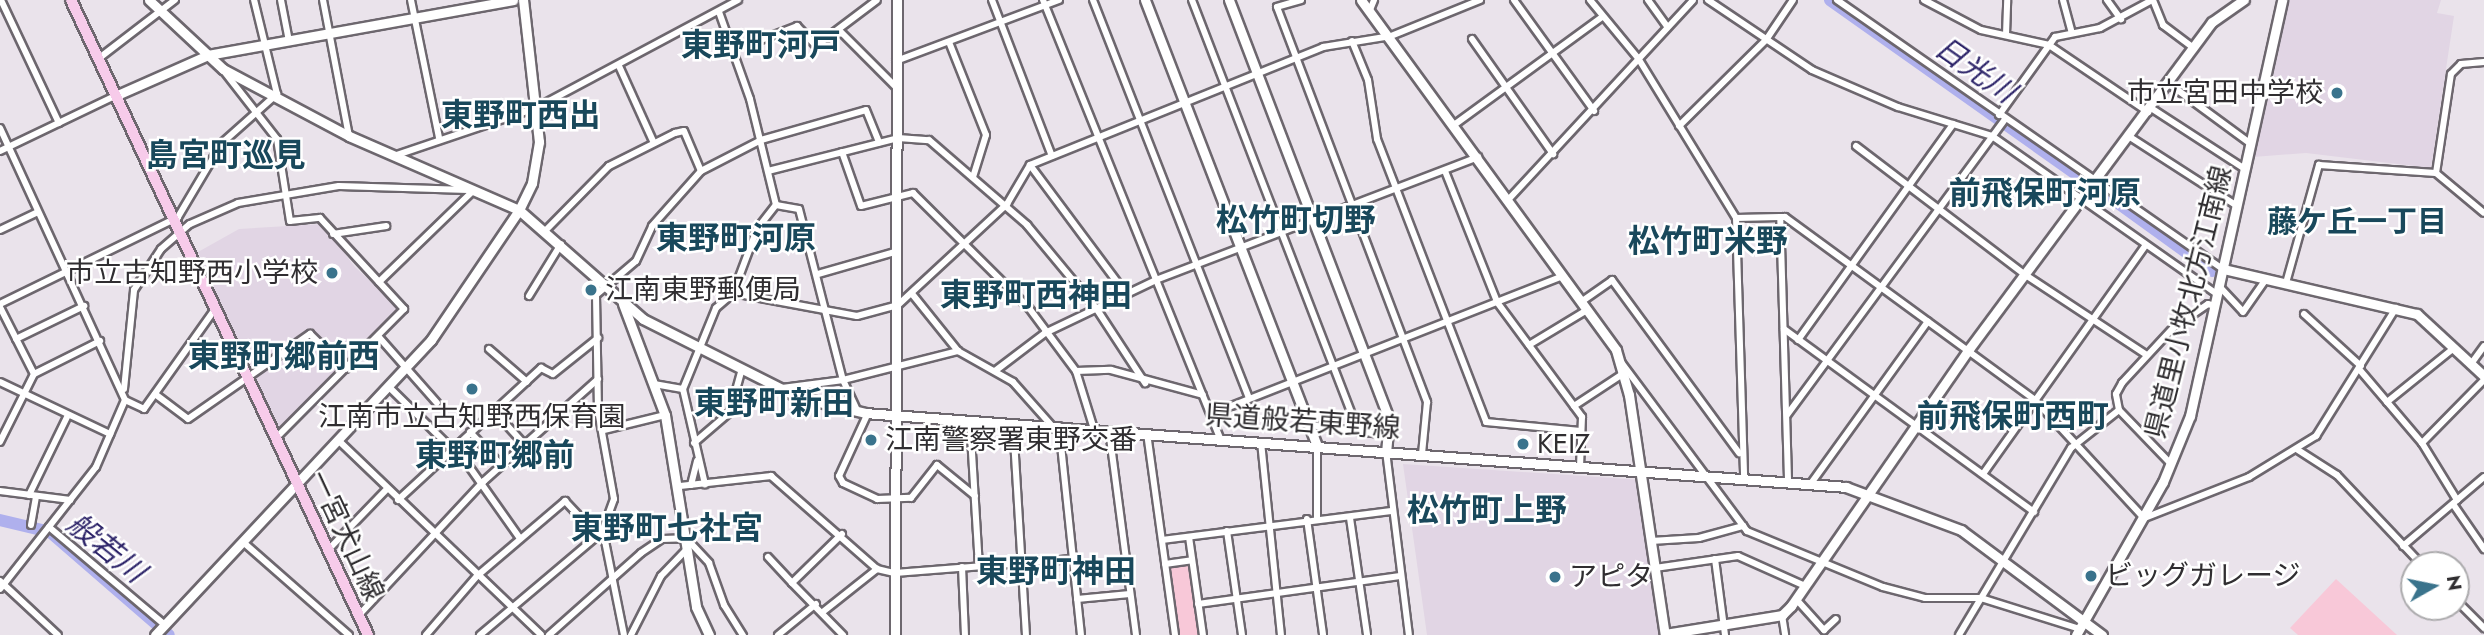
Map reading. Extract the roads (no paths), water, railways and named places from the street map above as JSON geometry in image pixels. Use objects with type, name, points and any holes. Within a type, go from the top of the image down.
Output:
[{"type":"main road","name":"一宮犬山線","points":[[71,0],[368,635]]},
{"type":"street","points":[[1,0],[59,123]]},
{"type":"street","name":"県道般若東野線","points":[[149,0],[223,69],[349,136],[519,210],[562,242],[608,285],[622,302],[700,352],[776,388],[863,413],[1811,482],[1873,494],[1961,530],[2004,560],[2080,628],[2102,635]]},
{"type":"street","points":[[98,59],[163,14],[175,0]]},
{"type":"street","points":[[58,635],[2,585],[70,500],[110,434],[125,396],[134,290],[176,225],[222,144],[259,114],[274,97],[254,0]]},
{"type":"street","points":[[281,0],[289,41]]},
{"type":"street","points":[[323,0],[349,136]]},
{"type":"street","points":[[411,0],[412,19],[439,138]]},
{"type":"street","points":[[0,151],[208,55],[513,0]]},
{"type":"street","points":[[155,635],[406,367],[519,210],[537,163],[536,108],[523,0]]},
{"type":"street","points":[[397,155],[439,138],[536,108],[738,0]]},
{"type":"street","points":[[761,40],[797,26],[816,46],[877,0]]},
{"type":"street","points":[[895,635],[898,415],[897,0]]},
{"type":"street","points":[[992,0],[1052,156]]},
{"type":"street","points":[[896,61],[1044,3],[1059,0]]},
{"type":"street","points":[[1093,0],[1249,399]]},
{"type":"street","points":[[1145,0],[1317,445],[1317,518]]},
{"type":"street","points":[[1192,0],[1359,431]]},
{"type":"street","points":[[1229,0],[1389,419],[1386,451],[1391,511],[1409,635]]},
{"type":"street","points":[[1301,0],[1275,3],[1350,206],[1427,402],[1422,454]]},
{"type":"street","points":[[1361,0],[1391,36],[1563,276],[1621,362],[1743,526],[1823,560],[1925,598],[1981,598],[2080,628]]},
{"type":"street","points":[[1370,10],[1374,0]]},
{"type":"street","points":[[733,293],[857,316],[898,305],[913,295],[1007,204],[1030,165],[1295,59],[1352,41],[1391,36],[1480,0]]},
{"type":"street","points":[[1514,0],[1550,54],[1594,111]]},
{"type":"street","points":[[1590,0],[1638,58],[1736,218],[1740,454],[1744,476]]},
{"type":"street","points":[[1648,0],[1667,26]]},
{"type":"street","points":[[1508,200],[1594,111],[1608,87],[1693,0]]},
{"type":"street","points":[[1708,0],[1812,69],[1953,124],[1992,136],[2146,245],[2218,290],[2244,312],[2264,285]]},
{"type":"street","points":[[1679,125],[1766,40],[1793,0]]},
{"type":"street","points":[[1837,0],[2002,119],[2222,269],[2264,285],[2286,283],[2395,313],[2417,314],[2449,352],[2471,364],[2482,382],[2422,443]]},
{"type":"street","points":[[1924,0],[2006,35],[2049,45],[2245,169]]},
{"type":"street","points":[[2063,0],[2072,33]]},
{"type":"street","points":[[2107,0],[2121,19]]},
{"type":"street","points":[[1787,415],[1828,363],[1992,136],[2049,45],[2072,33],[2121,19],[2153,0],[2163,25],[2194,48]]},
{"type":"street","points":[[1621,362],[1665,635],[1725,630],[1782,615],[1919,429],[1969,349],[2024,274],[2084,201],[2212,22],[2244,0]]},
{"type":"street","name":"県道里小牧北方江南線","points":[[2080,628],[2172,464],[2190,416],[2282,0]]},
{"type":"street","points":[[2006,35],[2010,1]]},
{"type":"street","points":[[1044,3],[1220,438]]},
{"type":"street","points":[[719,12],[761,139],[776,205]]},
{"type":"street","points":[[1454,125],[1602,17]]},
{"type":"street","points":[[839,30],[896,87]]},
{"type":"street","points":[[1472,39],[1553,153]]},
{"type":"street","points":[[1352,41],[1396,188],[1486,422],[1581,431]]},
{"type":"street","points":[[949,42],[986,135],[974,177]]},
{"type":"street","points":[[2436,173],[2451,74],[2461,64],[2484,62]]},
{"type":"street","points":[[619,66],[653,141]]},
{"type":"street","points":[[223,69],[276,139],[290,221],[320,218],[404,309],[275,439]]},
{"type":"street","points":[[2168,83],[2251,144]]},
{"type":"street","points":[[480,635],[600,533],[614,499],[598,379],[596,295],[636,261],[652,226],[701,171],[761,139],[866,110],[879,143]]},
{"type":"street","points":[[1798,340],[1953,124]]},
{"type":"street","points":[[0,128],[125,396],[140,410],[155,394],[215,309]]},
{"type":"street","points":[[547,229],[609,166],[653,141],[684,131],[701,171]]},
{"type":"street","points":[[2130,137],[2237,206]]},
{"type":"street","points":[[768,171],[898,138],[929,140],[1007,204],[1097,308],[1145,383]]},
{"type":"street","points":[[1856,146],[1941,208],[2024,274],[2095,318],[2147,355]]},
{"type":"street","points":[[842,152],[861,206],[898,194],[914,193],[961,247],[1029,308],[1045,333],[1076,371],[1094,429]]},
{"type":"street","points":[[995,371],[1045,333],[1156,280],[1478,158]]},
{"type":"street","points":[[1030,165],[1126,294]]},
{"type":"street","points":[[2286,283],[2319,165],[2436,173],[2484,213]]},
{"type":"street","points":[[1445,171],[1497,302],[1574,406],[1581,431],[1580,466]]},
{"type":"street","points":[[34,374],[0,305],[66,272],[176,225],[238,203],[339,186],[474,190]]},
{"type":"street","points":[[379,282],[474,190]]},
{"type":"street","points":[[776,205],[799,209],[818,274],[843,380],[863,413],[839,475],[877,499],[896,500],[911,498],[937,465],[975,496]]},
{"type":"street","points":[[705,484],[697,459],[683,389],[716,307],[733,293],[757,229],[776,205]]},
{"type":"street","points":[[0,230],[38,212]]},
{"type":"street","points":[[1736,218],[1780,217],[1969,349],[2036,401],[2143,518],[2298,450],[2316,436],[2395,313]]},
{"type":"street","points":[[1780,217],[1788,479]]},
{"type":"street","points":[[333,234],[386,226]]},
{"type":"street","points":[[529,296],[562,242]]},
{"type":"street","points":[[1983,474],[2146,245]]},
{"type":"street","points":[[818,274],[898,251]]},
{"type":"street","points":[[1211,414],[1563,276]]},
{"type":"street","points":[[1529,345],[1584,306],[1612,281],[1740,454]]},
{"type":"street","points":[[913,295],[958,351],[1013,382],[1055,426],[1081,635]]},
{"type":"street","points":[[622,302],[664,415],[680,486],[696,607],[709,635]]},
{"type":"street","points":[[16,339],[84,306]]},
{"type":"street","points":[[2172,464],[2119,410],[2116,394],[2173,328],[2215,306]]},
{"type":"street","points":[[2304,314],[2360,368],[2422,443],[2455,502],[2483,544]]},
{"type":"street","points":[[1811,482],[1928,321]]},
{"type":"street","points":[[1784,330],[2034,512]]},
{"type":"street","points":[[155,394],[188,419],[248,381],[310,334],[346,369]]},
{"type":"street","points":[[378,337],[437,403]]},
{"type":"street","points":[[398,500],[541,368],[553,374],[598,338]]},
{"type":"street","points":[[0,442],[34,374],[100,341]]},
{"type":"street","points":[[2471,364],[2484,346]]},
{"type":"street","points":[[489,349],[527,382]]},
{"type":"street","points":[[776,388],[843,380],[958,351]]},
{"type":"street","points":[[2386,402],[2449,352]]},
{"type":"street","points":[[1076,371],[1111,370],[1145,383],[1203,395]]},
{"type":"street","points":[[694,443],[730,412],[741,372]]},
{"type":"street","points":[[1574,406],[1624,373]]},
{"type":"street","points":[[359,615],[432,533],[484,481],[598,379]]},
{"type":"street","points":[[0,382],[110,434]]},
{"type":"street","points":[[654,384],[683,389]]},
{"type":"street","points":[[388,386],[453,447],[484,481],[495,512],[519,537]]},
{"type":"street","points":[[1959,635],[2076,443],[2119,410]]},
{"type":"street","points":[[495,411],[524,444]]},
{"type":"street","points":[[31,525],[32,496],[68,415]]},
{"type":"street","points":[[604,430],[664,415]]},
{"type":"street","points":[[970,420],[979,566]]},
{"type":"street","points":[[1013,423],[1026,635]]},
{"type":"street","points":[[1308,425],[1388,435]]},
{"type":"street","points":[[1109,430],[1136,635]]},
{"type":"street","points":[[470,432],[501,465]]},
{"type":"street","points":[[1147,433],[1175,635]]},
{"type":"street","points":[[338,440],[541,635]]},
{"type":"street","points":[[1261,441],[1265,526],[1281,635]]},
{"type":"street","points":[[2298,450],[2337,475],[2408,551]]},
{"type":"street","points":[[691,485],[697,459]]},
{"type":"street","points":[[680,486],[771,477],[842,534],[877,569],[895,573],[1072,559]]},
{"type":"street","points":[[2403,546],[2484,477]]},
{"type":"street","points":[[328,550],[387,489]]},
{"type":"street","points":[[0,491],[70,500]]},
{"type":"street","points":[[426,635],[477,576],[519,537],[565,501],[600,533],[615,578],[624,635]]},
{"type":"street","points":[[1162,540],[1317,518],[1350,517],[1391,511]]},
{"type":"street","points":[[1350,517],[1367,635]]},
{"type":"street","points":[[1307,520],[1323,635]]},
{"type":"street","points":[[1651,541],[1699,538],[1743,526]]},
{"type":"street","points":[[49,527],[165,625]]},
{"type":"street","points":[[1227,531],[1242,635]]},
{"type":"street","points":[[792,583],[842,534]]},
{"type":"street","points":[[1189,537],[1203,635]]},
{"type":"street","points":[[549,635],[662,539],[686,538],[709,563],[724,605],[743,635]]},
{"type":"street","points":[[243,542],[349,635]]},
{"type":"street","points":[[631,635],[661,576],[688,549]]},
{"type":"street","points":[[1655,568],[1738,556],[1805,586]]},
{"type":"street","points":[[768,557],[824,611],[843,635]]},
{"type":"street","points":[[1715,559],[1725,630]]},
{"type":"street","points":[[1165,564],[1192,560]]},
{"type":"street","points":[[962,567],[965,635]]},
{"type":"street","points":[[824,611],[877,569]]},
{"type":"street","points":[[1198,604],[1400,576]]},
{"type":"street","points":[[1077,599],[1130,594]]},
{"type":"street","points":[[1796,599],[1824,631],[1836,620]]},
{"type":"street","points":[[778,635],[816,604]]},
{"type":"street","points":[[2470,614],[2484,628],[2477,635]]},
{"type":"street","points":[[1782,615],[1785,635]]},
{"type":"waterway","name":"日光川","points":[[1830,0],[2090,184]]},
{"type":"waterway","name":"日光川","points":[[2097,188],[2212,271]]},
{"type":"waterway","name":"般若川","points":[[0,520],[50,532],[169,635]]},
{"type":"place","name":"市立宮田中学校","points":[[2337,93]]},
{"type":"place","name":"市立古知野西小学校","points":[[332,273]]},
{"type":"place","name":"江南東野郵便局","points":[[591,290]]},
{"type":"place","name":"江南市立古知野西保育園","points":[[472,389]]},
{"type":"place","name":"江南警察署東野交番","points":[[871,440]]},
{"type":"place","name":"KEIZ","points":[[1523,444]]},
{"type":"place","name":"ビッグガレージ","points":[[2091,576]]},
{"type":"place","name":"アピタ","points":[[1555,577]]},
{"type":"district","name":"東野町河戸","points":[[761,45]]},
{"type":"district","name":"東野町西出","points":[[521,115]]},
{"type":"district","name":"島宮町巡見","points":[[226,155]]},
{"type":"district","name":"前飛保町河原","points":[[2045,193]]},
{"type":"district","name":"松竹町切野","points":[[1296,220]]},
{"type":"district","name":"藤ケ丘一丁目","points":[[2357,222]]},
{"type":"district","name":"東野町河原","points":[[736,238]]},
{"type":"district","name":"松竹町米野","points":[[1708,241]]},
{"type":"district","name":"東野町西神田","points":[[1036,295]]},
{"type":"district","name":"東野町郷前西","points":[[284,356]]},
{"type":"district","name":"東野町新田","points":[[774,403]]},
{"type":"district","name":"前飛保町西町","points":[[2013,416]]},
{"type":"district","name":"東野町郷前","points":[[495,455]]},
{"type":"district","name":"松竹町上野","points":[[1487,510]]},
{"type":"district","name":"東野町七社宮","points":[[667,528]]},
{"type":"district","name":"東野町神田","points":[[1056,571]]}]
